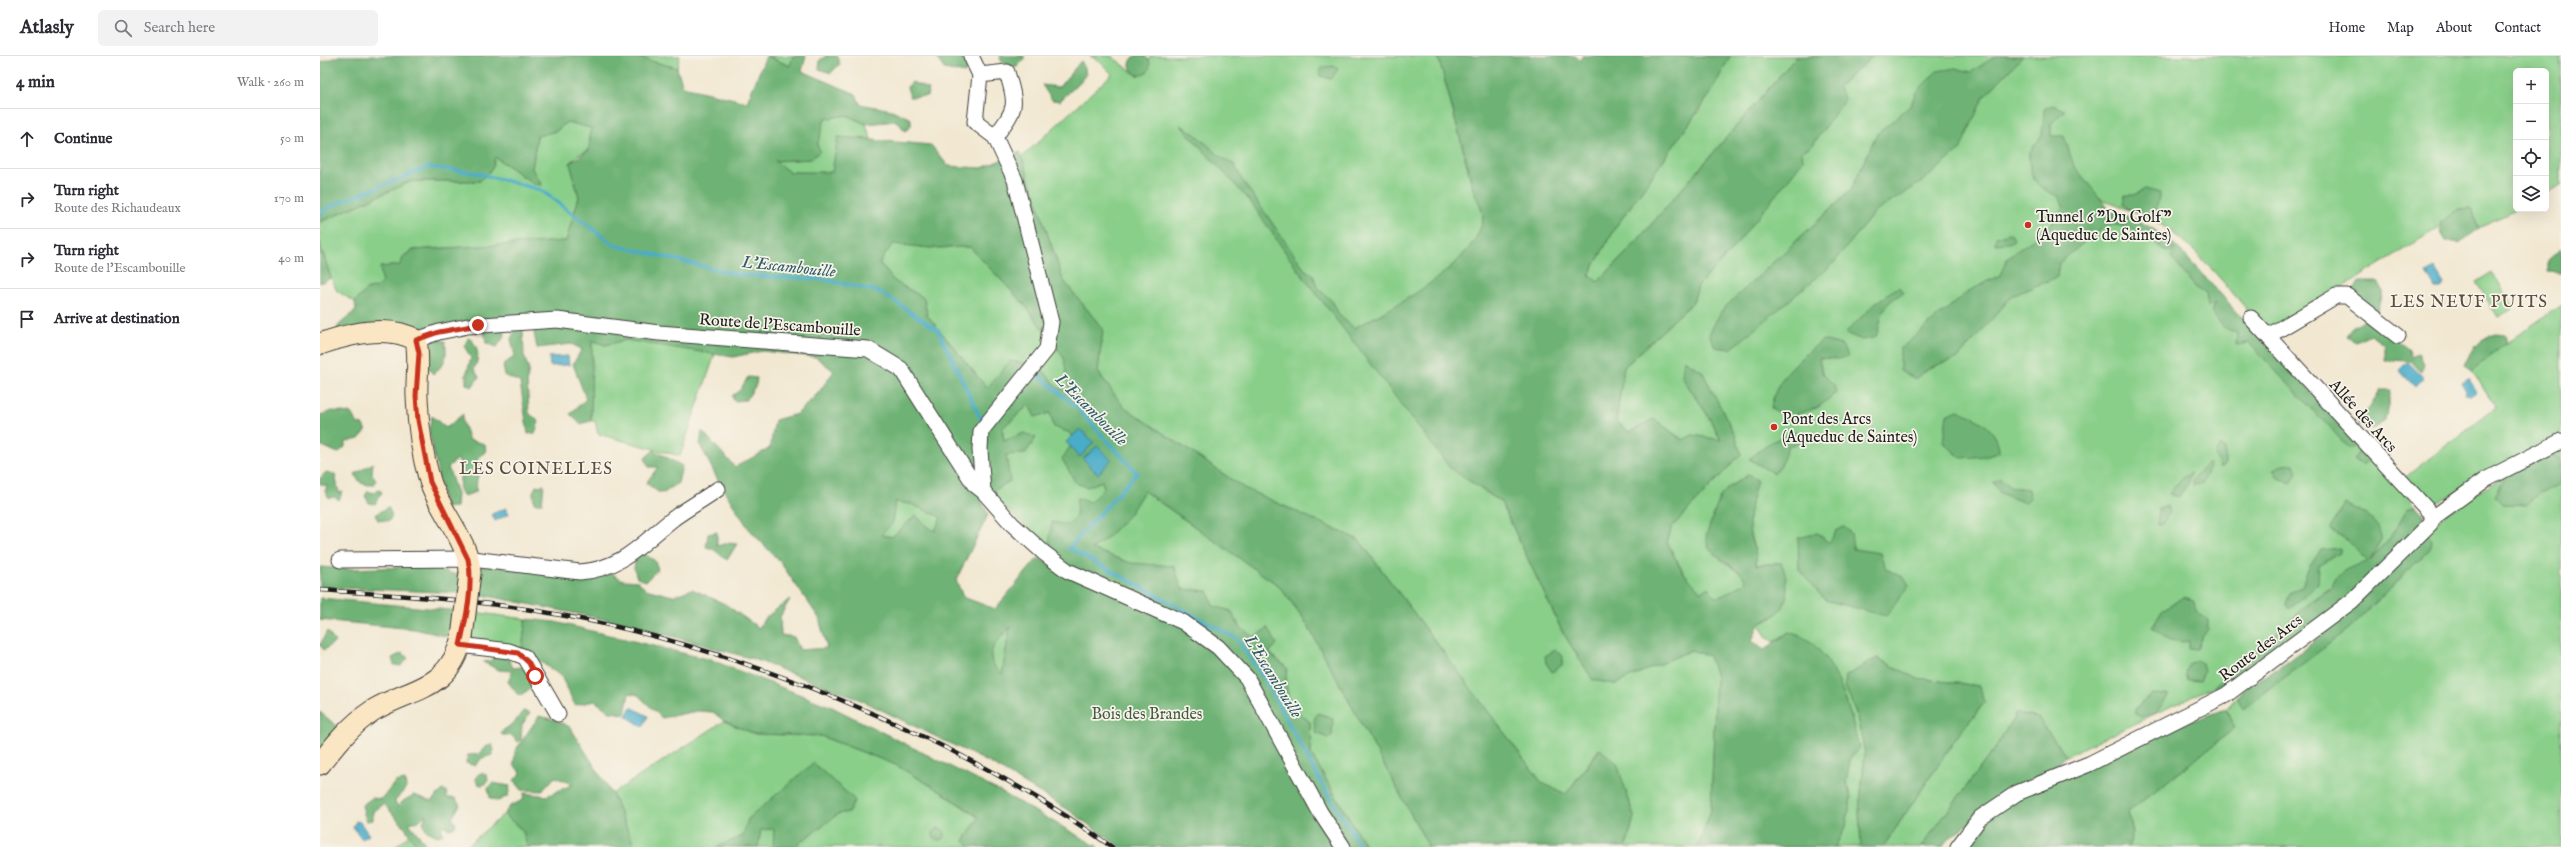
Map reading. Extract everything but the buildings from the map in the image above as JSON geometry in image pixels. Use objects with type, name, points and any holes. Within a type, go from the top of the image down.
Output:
[{"type":"street","points":[[971,56],[980,75],[975,122],[995,137],[1015,180],[1051,322],[1047,348],[981,432],[980,450],[983,491]]},
{"type":"street","points":[[980,75],[1007,72],[1015,102],[1008,119],[995,137]]},
{"type":"street","points":[[2268,336],[2332,297],[2341,296],[2347,296],[2398,336]]},
{"type":"street","name":"Allée des Arcs","points":[[2251,318],[2434,517]]},
{"type":"street","name":"Route de l'Escambouille","points":[[416,340],[439,332],[468,326],[557,320],[659,333],[868,349],[901,369],[974,484],[983,491],[1012,524],[1044,553],[1068,571],[1094,584],[1183,622],[1218,647],[1247,678],[1320,812],[1343,847]]},
{"type":"street","points":[[320,344],[344,336],[376,332],[406,334],[416,340],[419,353],[416,396],[418,420],[430,482],[469,566],[461,641],[450,665],[435,681],[424,689],[371,712],[346,732],[320,764]]},
{"type":"street","name":"Route des Arcs","points":[[1958,847],[1980,818],[2017,793],[2089,764],[2226,695],[2352,601],[2430,524],[2434,517],[2485,480],[2561,441]]},
{"type":"street","points":[[340,560],[580,572],[592,571],[635,552],[674,518],[718,489]]},
{"type":"street","points":[[461,641],[508,651],[525,657],[558,714]]},
{"type":"green space","points":[[1140,55],[1147,58],[1150,65],[1147,72],[1140,75],[1133,72],[1130,65],[1133,58]]},
{"type":"green space","name":"Bois des Brandes","points":[[339,56],[633,56],[677,68],[683,87],[747,102],[766,56],[790,66],[793,56],[806,56],[802,71],[856,94],[860,104],[892,110],[911,119],[911,126],[905,131],[897,121],[866,124],[846,115],[825,119],[817,145],[820,151],[811,159],[775,161],[789,172],[832,172],[838,137],[931,145],[948,166],[982,168],[1020,152],[1063,280],[1103,329],[1098,372],[1123,406],[1244,488],[1359,540],[1542,783],[1566,794],[1600,749],[1617,763],[1634,817],[1626,847],[1429,847],[1304,619],[1279,586],[1144,491],[1129,515],[1108,537],[1092,549],[1131,563],[1174,566],[1182,589],[1208,591],[1213,606],[1231,611],[1239,626],[1253,637],[1268,628],[1277,644],[1269,653],[1287,668],[1287,692],[1293,705],[1310,722],[1311,754],[1366,847],[1120,847],[1067,809],[990,763],[863,701],[754,659],[623,623],[473,593],[479,566],[609,572],[623,580],[638,581],[645,589],[673,596],[692,589],[725,604],[759,628],[764,619],[790,599],[780,617],[781,635],[794,637],[800,650],[827,648],[819,618],[780,562],[749,529],[721,486],[700,445],[702,431],[735,467],[770,448],[775,420],[797,414],[819,392],[834,371],[816,357],[762,351],[733,357],[626,340],[605,345],[592,340],[591,421],[580,424],[570,414],[586,399],[573,364],[582,349],[571,344],[537,348],[531,317],[416,333],[336,334],[338,326],[356,310],[355,302],[366,290],[377,287],[382,282],[380,267],[400,265],[404,256],[413,250],[566,241],[579,197],[570,163],[589,150],[591,128],[567,122],[556,131],[537,136],[532,169],[542,185],[534,184],[495,157],[492,169],[480,181],[412,181],[320,222],[320,63]],"holes":[[[893,244],[931,248],[970,247],[1024,304],[1064,358],[1069,391],[1058,388],[1042,369],[1033,375],[1025,363],[1010,361],[987,388],[927,315],[924,298],[894,281],[879,263]],[[1029,405],[1035,417],[1050,413],[1054,427],[1068,432],[1075,439],[1062,459],[1076,483],[1087,487],[1102,481],[1104,488],[1090,502],[1077,498],[1076,516],[1067,525],[1052,522],[1049,544],[1062,571],[1038,558],[995,609],[963,597],[956,580],[988,515],[981,499],[1010,481],[1006,455],[1025,454],[1036,438],[1024,433],[1004,441],[1002,428]],[[895,502],[911,504],[941,517],[935,531],[927,527],[916,515],[892,537],[881,535],[892,524]],[[1010,627],[1002,674],[995,667],[992,661],[991,655],[995,644]]]},
{"type":"green space","points":[[633,56],[680,56],[677,68]]},
{"type":"green space","points":[[767,56],[793,56],[791,66]]},
{"type":"green space","points":[[826,56],[837,56],[840,64],[831,73],[819,69],[820,60]]},
{"type":"green space","points":[[964,56],[968,65],[965,73],[944,69],[936,57]]},
{"type":"green space","points":[[1000,56],[1024,56],[1024,60],[1017,66],[1011,67],[1001,61]]},
{"type":"green space","points":[[1090,56],[1111,56],[1138,76],[1151,56],[1438,56],[1472,185],[1483,213],[1478,234],[1466,252],[1450,268],[1431,283],[1390,309],[1354,328],[1450,468],[1501,502],[1562,631],[1593,680],[1615,684],[1691,650],[1709,656],[1716,676],[1711,810],[1698,847],[1626,847],[1634,817],[1626,791],[1599,749],[1566,794],[1542,783],[1359,540],[1244,488],[1123,406],[1098,372],[1103,329],[1063,280],[1022,157],[1112,74],[1099,61]]},
{"type":"green space","points":[[1438,56],[1575,56],[1581,61],[1582,56],[1730,56],[1711,93],[1615,228],[1589,275],[1598,282],[1630,249],[1797,56],[1873,56],[1838,87],[1845,99],[1812,146],[1802,151],[1803,160],[1795,171],[1730,252],[1698,286],[1693,302],[1624,367],[1616,421],[1629,432],[1654,419],[1682,440],[1693,435],[1721,440],[1707,414],[1682,377],[1684,360],[1702,371],[1736,437],[1741,454],[1672,527],[1667,542],[1682,571],[1701,592],[1708,587],[1715,597],[1722,596],[1746,582],[1742,574],[1709,549],[1706,536],[1720,497],[1728,488],[1748,475],[1757,480],[1750,508],[1749,521],[1750,535],[1756,556],[1756,565],[1781,563],[1785,572],[1787,589],[1786,600],[1780,611],[1759,624],[1752,641],[1764,650],[1789,632],[1812,643],[1830,666],[1843,692],[1859,749],[1851,756],[1846,781],[1851,798],[1846,826],[1835,847],[1698,847],[1711,810],[1716,676],[1709,656],[1691,650],[1615,684],[1593,680],[1562,631],[1501,502],[1450,468],[1295,266],[1250,201],[1180,125],[1195,134],[1220,156],[1235,165],[1242,180],[1305,270],[1313,274],[1317,287],[1333,302],[1339,315],[1354,328],[1410,297],[1431,283],[1466,251],[1478,234],[1483,213],[1472,185]]},
{"type":"green space","points":[[1730,56],[1797,56],[1630,249],[1598,282],[1589,275],[1615,228],[1711,93]]},
{"type":"green space","points":[[1873,56],[2561,56],[2561,185],[2549,191],[2549,68],[2513,68],[2513,211],[2480,228],[2471,208],[2276,328],[2271,329],[2258,322],[2203,260],[2166,228],[2142,215],[2100,198],[2111,212],[2130,217],[2146,225],[2177,247],[2416,506],[2407,509],[2388,541],[2368,562],[2306,605],[2269,641],[2214,686],[2066,756],[2038,718],[2016,714],[1995,748],[1921,847],[1883,847],[1959,734],[1985,702],[1979,686],[1916,678],[1877,658],[1846,676],[1845,686],[1856,713],[1865,753],[1859,812],[1861,843],[1859,847],[1835,847],[1846,826],[1851,798],[1846,781],[1851,756],[1859,749],[1843,692],[1822,654],[1810,641],[1789,632],[1773,642],[1766,636],[1759,624],[1772,618],[1781,563],[1756,565],[1748,514],[1757,480],[1748,475],[1728,488],[1720,497],[1720,559],[1742,574],[1747,582],[1732,592],[1722,596],[1713,597],[1704,594],[1688,579],[1667,542],[1672,527],[1741,454],[1684,360],[1682,377],[1707,414],[1721,441],[1693,435],[1683,440],[1654,419],[1629,432],[1616,422],[1624,367],[1693,302],[1698,286],[1730,252],[1802,151],[1845,99],[1838,87]]},
{"type":"green space","points":[[1996,56],[2023,56],[1983,98],[1960,150],[1923,181],[1874,213],[1833,264],[1731,349],[1715,347],[1709,334],[1722,310],[1851,190],[1876,135],[1911,105],[1916,92],[1937,71],[1956,68],[1971,72]]},
{"type":"green space","points":[[1081,61],[1085,68],[1086,76],[1060,101],[1052,100],[1042,85],[1059,87]]},
{"type":"green space","points":[[1334,66],[1338,69],[1331,79],[1320,76],[1319,73],[1323,67]]},
{"type":"green space","points":[[912,82],[929,89],[927,96],[910,97],[907,87]]},
{"type":"green space","points":[[2052,105],[2065,110],[2051,124],[2051,136],[2064,136],[2074,166],[2111,212],[2130,217],[2146,225],[2177,247],[2358,443],[2350,449],[2249,343],[2236,345],[2237,333],[2224,328],[2212,313],[2215,303],[2208,307],[2206,294],[2195,287],[2171,257],[2175,249],[2167,252],[2139,233],[2124,226],[2116,225],[2104,228],[2059,263],[2057,277],[2012,296],[1958,358],[1929,368],[1915,379],[1900,370],[1900,349],[1967,292],[2000,275],[2008,257],[2047,230],[2064,207],[2058,196],[2043,189],[2034,180],[2029,161],[2029,153],[2042,135],[2044,109]]},
{"type":"green space","points":[[846,115],[866,124],[871,139],[838,137],[832,173],[789,172],[775,161],[811,159],[820,151],[817,145],[825,119]]},
{"type":"green space","points":[[567,122],[591,128],[589,150],[578,155],[570,163],[579,197],[566,241],[413,250],[404,256],[400,265],[377,287],[366,290],[355,302],[337,291],[331,278],[320,244],[320,222],[412,181],[480,181],[492,169],[495,157],[534,184],[542,185],[532,169],[537,136],[556,131]]},
{"type":"green space","points":[[2145,189],[2160,193],[2154,218],[2126,208],[2123,203],[2125,195],[2134,195]]},
{"type":"green space","points":[[2471,208],[2480,228],[2459,243],[2446,241],[2440,231],[2441,222],[2458,209]]},
{"type":"green space","points":[[2009,233],[2012,234],[2014,240],[2008,243],[1995,244],[1996,237]]},
{"type":"green space","points":[[893,243],[931,248],[970,247],[1024,304],[1064,358],[1070,391],[1058,388],[1042,369],[1032,375],[987,388],[927,315],[924,298],[894,281],[879,262]]},
{"type":"green space","points":[[320,244],[331,278],[320,283]]},
{"type":"green space","points":[[2561,249],[2561,273],[2548,272],[2548,260]]},
{"type":"green space","points":[[2492,272],[2513,305],[2511,310],[2498,317],[2476,282]]},
{"type":"green space","points":[[2359,282],[2378,282],[2383,292],[2376,313],[2381,328],[2408,349],[2411,357],[2419,353],[2424,364],[2421,372],[2411,361],[2385,360],[2385,345],[2370,335],[2356,342],[2347,337],[2353,327],[2364,321],[2352,294]]},
{"type":"green space","points":[[1899,287],[1903,293],[1890,302],[1886,307],[1876,337],[1862,340],[1845,333],[1877,302],[1891,291]]},
{"type":"green space","points":[[2561,305],[2561,439],[2527,453],[2432,505],[2402,479],[2496,408],[2470,368]]},
{"type":"green space","points":[[503,326],[505,335],[497,347],[486,343],[484,330]]},
{"type":"green space","points":[[517,326],[523,329],[524,356],[529,370],[527,380],[529,413],[539,422],[535,433],[528,434],[520,382],[505,376],[503,365],[515,356],[511,339]]},
{"type":"green space","points":[[2495,334],[2504,335],[2506,343],[2472,372],[2465,366],[2472,350],[2479,342]]},
{"type":"green space","points":[[469,337],[477,348],[478,352],[474,369],[479,377],[472,387],[466,384],[466,375],[471,358],[464,346]]},
{"type":"green space","points":[[434,339],[445,341],[446,356],[443,364],[433,374],[427,366],[426,350]]},
{"type":"green space","points":[[592,340],[605,345],[626,340],[715,354],[680,456],[598,434],[595,421],[591,421]]},
{"type":"green space","points":[[1822,340],[1842,345],[1848,356],[1839,359],[1819,358],[1822,373],[1834,385],[1836,393],[1817,408],[1787,417],[1771,408],[1778,386],[1783,378],[1797,362]]},
{"type":"green space","points":[[748,377],[757,378],[756,385],[746,400],[734,401],[732,396],[740,390]]},
{"type":"green space","points":[[2380,390],[2391,390],[2385,420],[2372,429],[2358,425],[2357,418],[2369,409]]},
{"type":"green space","points":[[1029,405],[1050,413],[1054,427],[1068,432],[1075,439],[1087,487],[1102,481],[1104,488],[1067,525],[1054,553],[990,493],[1006,455],[1036,438],[1024,433],[1004,441],[1002,428]]},
{"type":"green space","points":[[1958,410],[1986,425],[1995,437],[1999,452],[1988,456],[1961,458],[1943,442],[1947,415]]},
{"type":"green space","points":[[332,411],[351,413],[357,423],[363,425],[366,431],[359,439],[345,442],[345,447],[338,453],[320,445],[320,415]]},
{"type":"green space","points":[[463,414],[462,421],[469,440],[485,444],[486,451],[477,459],[481,467],[477,479],[476,492],[464,496],[459,490],[461,467],[458,459],[448,467],[457,494],[456,507],[445,508],[429,430],[432,416],[446,428]]},
{"type":"green space","points":[[1795,432],[1804,435],[1801,443],[1788,446],[1781,465],[1774,474],[1749,459],[1771,442]]},
{"type":"green space","points":[[2561,445],[2561,847],[2128,847],[2133,833],[2128,812],[2235,728],[2226,709],[2247,686],[2289,662],[2364,600],[2435,523],[2461,502]]},
{"type":"green space","points":[[2220,446],[2225,449],[2225,464],[2220,468],[2215,454]]},
{"type":"green space","points":[[2362,447],[2372,458],[2362,465],[2354,459]]},
{"type":"green space","points":[[654,450],[682,466],[678,483],[664,493],[658,492],[646,483],[658,467],[649,467],[645,458]]},
{"type":"green space","points":[[2544,451],[2561,459],[2561,483],[2557,487],[2540,492],[2527,505],[2503,504],[2495,496],[2508,472]]},
{"type":"green space","points":[[373,463],[372,474],[376,480],[374,485],[362,483],[358,480],[355,474]]},
{"type":"green space","points":[[2208,463],[2210,467],[2203,483],[2193,486],[2193,479]]},
{"type":"green space","points":[[2294,464],[2297,472],[2291,483],[2278,478],[2273,469],[2283,465]]},
{"type":"green space","points":[[326,472],[335,474],[339,493],[343,491],[339,500],[335,497],[329,498],[325,491],[327,486],[320,484],[320,478]]},
{"type":"green space","points":[[2191,473],[2189,482],[2179,497],[2169,494],[2180,480]]},
{"type":"green space","points":[[2001,478],[2010,487],[2028,489],[2030,498],[2025,503],[2000,493],[1993,482]]},
{"type":"green space","points":[[544,485],[542,503],[534,503],[533,492],[536,486]]},
{"type":"green space","points":[[378,489],[382,492],[375,504],[369,503],[365,496],[368,491],[374,493]]},
{"type":"green space","points":[[1144,491],[1279,586],[1304,619],[1429,847],[1366,847],[1311,754],[1310,722],[1297,710],[1290,699],[1286,685],[1287,668],[1269,652],[1268,629],[1253,638],[1239,626],[1231,611],[1213,606],[1208,591],[1182,589],[1174,566],[1131,564],[1092,549],[1121,523]]},
{"type":"green space","points":[[894,501],[911,504],[941,517],[935,531],[927,527],[916,515],[892,537],[881,535],[892,524]]},
{"type":"green space","points":[[2345,504],[2358,510],[2374,522],[2380,533],[2382,540],[2370,560],[2388,541],[2407,509],[2416,506],[2424,514],[2425,522],[2352,601],[2215,695],[2214,686],[2269,641],[2306,605],[2332,588],[2337,577],[2341,573],[2356,565],[2368,562],[2345,539],[2330,529]]},
{"type":"green space","points":[[2167,506],[2169,513],[2162,524],[2157,525],[2159,509]]},
{"type":"green space","points":[[388,507],[392,515],[389,521],[378,520],[375,515]]},
{"type":"green space","points":[[1844,527],[1851,533],[1853,549],[1880,553],[1886,569],[1905,578],[1909,586],[1886,616],[1825,600],[1799,570],[1798,538],[1818,533],[1829,543],[1836,531]]},
{"type":"green space","points":[[717,532],[717,546],[728,543],[737,544],[727,560],[713,549],[706,547],[708,534]]},
{"type":"green space","points":[[2428,533],[2431,539],[2430,549],[2350,628],[2243,709],[2237,697],[2243,691],[2289,661],[2344,616]]},
{"type":"green space","points":[[2340,548],[2340,553],[2319,566],[2318,583],[2289,609],[2286,604],[2290,593],[2302,586],[2309,567],[2321,550]]},
{"type":"green space","points":[[645,554],[655,561],[658,569],[646,581],[637,578],[634,568],[636,556]]},
{"type":"green space","points":[[441,566],[449,573],[465,575],[463,593],[320,587],[320,567],[348,569]]},
{"type":"green space","points":[[2184,597],[2193,600],[2198,613],[2208,620],[2208,629],[2201,639],[2197,649],[2189,648],[2189,641],[2174,641],[2152,627],[2162,610]]},
{"type":"green space","points":[[320,598],[460,611],[457,635],[450,637],[414,629],[320,620]]},
{"type":"green space","points":[[472,612],[526,619],[522,649],[470,641]]},
{"type":"green space","points":[[526,619],[555,622],[711,660],[832,707],[999,791],[1098,847],[970,847],[964,841],[979,817],[943,793],[896,765],[821,736],[755,734],[724,721],[713,712],[697,711],[662,718],[638,695],[629,693],[625,714],[610,712],[595,701],[575,705],[561,676],[522,649]]},
{"type":"green space","points":[[1010,626],[1002,674],[995,667],[992,661],[992,649],[999,638]]},
{"type":"green space","points":[[327,631],[335,642],[324,650],[320,645]]},
{"type":"green space","points":[[1555,650],[1563,656],[1562,665],[1552,672],[1546,663],[1545,656]]},
{"type":"green space","points":[[402,653],[408,658],[401,666],[394,665],[392,658]]},
{"type":"green space","points":[[498,653],[508,657],[513,668],[522,667],[527,672],[527,678],[533,687],[519,696],[508,682],[512,671],[499,670],[483,662],[490,661]]},
{"type":"green space","points":[[1877,658],[1916,678],[1979,686],[1985,702],[1959,734],[1883,847],[1859,847],[1861,843],[1859,812],[1865,753],[1856,713],[1845,686],[1846,676]]},
{"type":"green space","points":[[2196,660],[2202,663],[2204,672],[2200,681],[2188,680],[2186,673],[2189,664]]},
{"type":"green space","points":[[2152,694],[2169,695],[2156,713],[2141,717],[2135,714],[2135,709]]},
{"type":"green space","points":[[2226,709],[2235,728],[2128,812],[2133,833],[2128,847],[1954,847],[1996,803],[1947,840],[1942,847],[1921,847],[1995,748],[2016,714],[2038,718],[2066,756],[2038,786],[2167,730]]},
{"type":"green space","points":[[523,711],[530,713],[522,725],[521,740],[518,742],[511,735],[502,735],[501,732],[515,722]]},
{"type":"green space","points":[[320,712],[340,729],[320,757]]},
{"type":"green space","points":[[1317,713],[1333,718],[1332,736],[1328,738],[1316,733],[1314,721]]},
{"type":"green space","points":[[539,716],[555,720],[570,727],[612,794],[635,847],[527,847],[523,831],[504,814],[510,806],[523,800],[524,793],[547,796],[573,784],[555,777],[542,791],[522,790],[514,780],[521,773],[514,765],[515,751]]},
{"type":"green space","points":[[724,721],[755,734],[821,736],[896,765],[943,793],[979,818],[964,841],[970,847],[635,847],[612,794]]},
{"type":"green space","points":[[492,744],[494,750],[492,755],[482,758],[475,766],[466,763],[468,755],[479,754],[486,746]]},
{"type":"green space","points":[[813,763],[855,800],[849,812],[838,814],[794,847],[773,847],[774,829],[761,830],[758,847],[716,847],[743,836],[748,819]]},
{"type":"green space","points":[[480,773],[484,773],[488,779],[484,785],[480,785],[476,781],[476,777]]},
{"type":"green space","points":[[405,780],[406,788],[395,801],[398,807],[403,801],[414,795],[431,801],[443,790],[447,791],[447,798],[455,798],[460,805],[452,818],[456,823],[454,828],[448,829],[445,825],[441,828],[443,834],[438,836],[427,831],[423,823],[426,814],[419,821],[409,823],[428,847],[418,847],[405,828],[384,804],[373,812],[373,820],[366,821],[362,805],[372,798],[382,799],[395,782]]},
{"type":"green space","points":[[492,783],[510,786],[508,796],[498,801],[490,798],[488,788]]},
{"type":"green space","points":[[504,814],[523,831],[527,847],[466,847]]},
{"type":"green space","points":[[937,828],[941,828],[945,834],[941,840],[937,840],[933,836],[933,832]]},
{"type":"green space","points":[[412,833],[423,847],[395,847]]},
{"type":"water","points":[[2434,268],[2444,284],[2441,289],[2435,289],[2426,273]]},
{"type":"water","points":[[568,356],[569,365],[550,366],[549,357]]},
{"type":"water","points":[[2408,362],[2424,378],[2415,387],[2399,370]]},
{"type":"water","points":[[2468,378],[2476,392],[2470,396],[2465,395],[2466,391],[2461,382]]},
{"type":"water","points":[[1080,429],[1094,442],[1080,457],[1066,442]]},
{"type":"water","points":[[1097,446],[1111,460],[1098,474],[1083,459]]},
{"type":"water","points":[[506,508],[509,514],[495,521],[492,514]]},
{"type":"water","points":[[631,707],[648,716],[643,727],[626,716]]},
{"type":"water","points":[[356,821],[360,822],[369,835],[362,839],[353,827]]},
{"type":"waterway","name":"L'Escambouille","points":[[320,214],[331,206],[428,167],[477,173],[541,190],[614,245],[740,275],[821,279],[880,292],[938,330],[981,419],[985,416]]},
{"type":"waterway","name":"L'Escambouille","points":[[1030,380],[1038,374],[1078,409],[1137,473],[1069,548],[1236,638],[1265,680],[1323,786],[1361,847]]},
{"type":"railway","points":[[320,590],[432,598],[544,612],[617,627],[691,647],[766,671],[840,700],[913,732],[983,767],[1050,806],[1112,847]]},
{"type":"place","name":"Tunnel 6 \"Du Golf\" (Aqueduc de Saintes)","points":[[2028,225]]},
{"type":"place","name":"Pont des Arcs (Aqueduc de Saintes)","points":[[1774,427]]},
{"type":"district","name":"LES NEUF PUITS","points":[[2469,301]]},
{"type":"district","name":"LES COINELLES","points":[[536,468]]},
{"type":"route","points":[[478,325],[421,336],[416,340],[419,353],[416,396],[418,420],[430,482],[468,559],[470,567],[468,599],[460,645],[518,653],[525,657],[535,676]]}]
